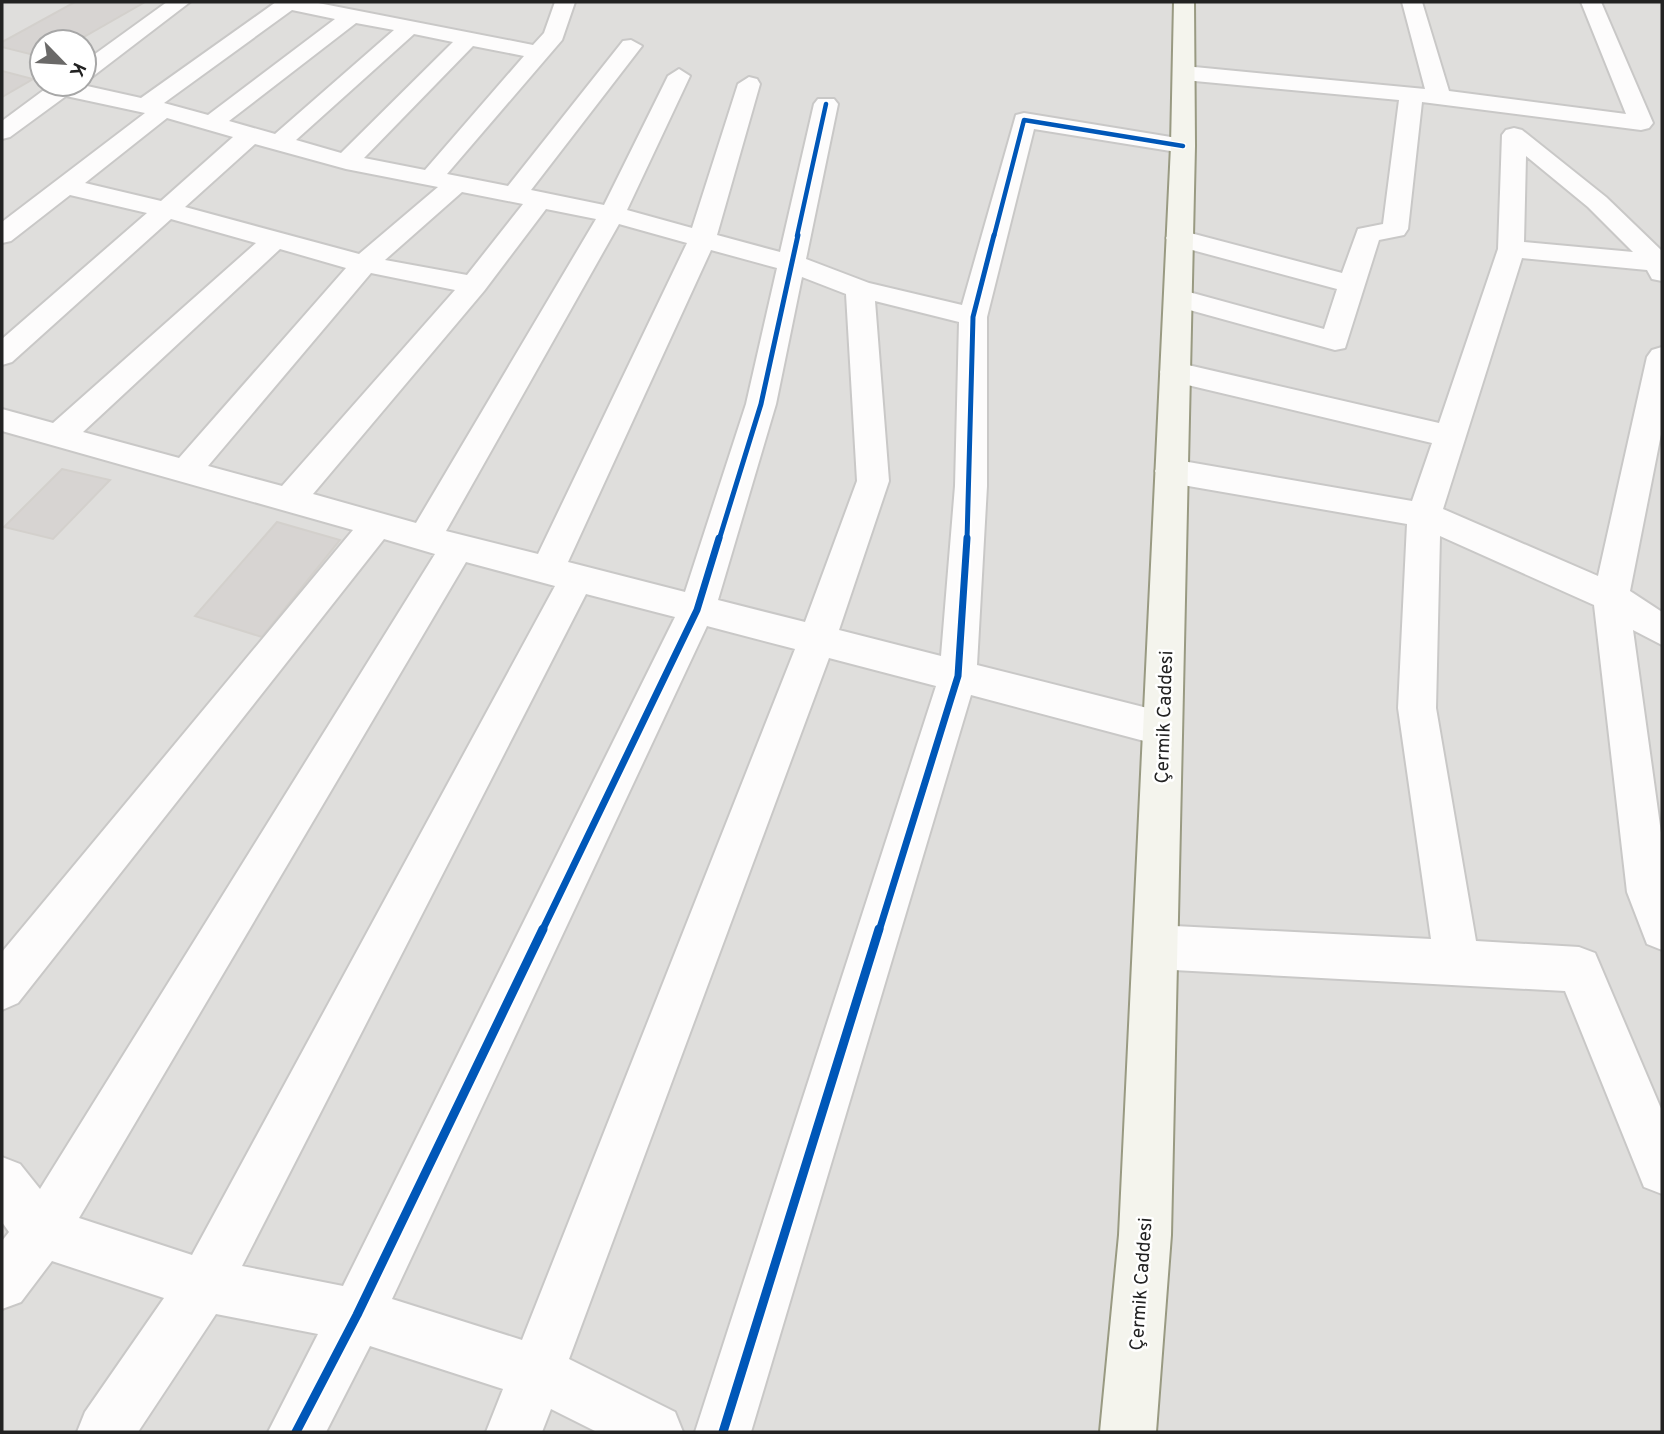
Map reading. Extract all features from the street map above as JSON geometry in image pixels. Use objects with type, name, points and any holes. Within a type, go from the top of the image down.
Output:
[{"type":"main road","name":"Çermik Caddesi","points":[[1128,1432],[1145,1235],[1183,146],[1184,2]]},
{"type":"street","points":[[98,62],[180,2]]},
{"type":"street","points":[[184,472],[364,264],[445,181],[554,35],[565,2]]},
{"type":"street","points":[[1412,2],[1439,97]]},
{"type":"street","points":[[1591,2],[1652,125],[1662,139]]},
{"type":"street","points":[[2,236],[65,186],[154,108],[288,3],[539,53]]},
{"type":"street","points":[[211,124],[352,16]]},
{"type":"street","points":[[278,144],[410,27]]},
{"type":"street","points":[[346,162],[468,39]]},
{"type":"street","points":[[288,502],[474,285],[527,196],[631,46]]},
{"type":"street","points":[[1184,73],[1498,103],[1652,125]]},
{"type":"street","points":[[2,1283],[42,1231],[441,543],[612,214],[679,76]]},
{"type":"street","points":[[105,1432],[204,1285],[562,575],[702,240],[749,84]]},
{"type":"street","points":[[98,94],[346,162],[612,214],[793,264],[860,289],[973,317]]},
{"type":"street","points":[[1178,298],[1335,341],[1367,235],[1395,229],[1411,94]]},
{"type":"street","points":[[2,132],[48,98]]},
{"type":"street","points":[[1498,103],[1514,135],[1597,202],[1661,266]]},
{"type":"street","points":[[296,1432],[357,1315],[697,610],[761,404],[826,104]]},
{"type":"street","points":[[723,1432],[957,676],[971,486],[973,317],[1024,120],[1183,146]]},
{"type":"street","points":[[2,355],[250,135]]},
{"type":"street","points":[[1457,963],[1417,708],[1424,515],[1511,249],[1514,135]]},
{"type":"street","points":[[65,186],[164,209],[364,264],[474,285]]},
{"type":"street","points":[[1179,238],[1352,284]]},
{"type":"street","points":[[59,436],[275,240]]},
{"type":"street","points":[[1511,249],[1661,266]]},
{"type":"street","points":[[514,1432],[539,1373],[817,640],[873,481],[860,289]]},
{"type":"street","points":[[1662,358],[1611,597],[1648,892],[1662,929]]},
{"type":"street","points":[[1175,372],[1448,436]]},
{"type":"street","points":[[2,419],[376,526],[1163,729]]},
{"type":"street","points":[[1171,471],[1424,515],[1611,597],[1662,630]]},
{"type":"street","points":[[2,987],[376,526]]},
{"type":"street","points":[[1155,947],[1579,969],[1662,1169]]},
{"type":"street","points":[[2,1182],[42,1231],[204,1285],[357,1315],[539,1373],[655,1432]]},
{"type":"shaded area","points":[[2,2],[1662,2],[1662,1432],[2,1432]]},
{"type":"building","points":[[75,2],[145,2],[98,29],[28,28],[28,54],[2,47],[2,42]]},
{"type":"building","points":[[2,71],[28,78],[28,82],[2,97]]},
{"type":"building","points":[[62,469],[110,480],[53,539],[4,527]]},
{"type":"building","points":[[277,522],[340,540],[262,637],[195,616]]},
{"type":"cycle path","points":[[296,1432],[357,1315],[697,610],[761,404],[826,104]]},
{"type":"cycle path","points":[[723,1432],[958,676],[971,486],[973,317],[1024,120],[1183,146]]}]
